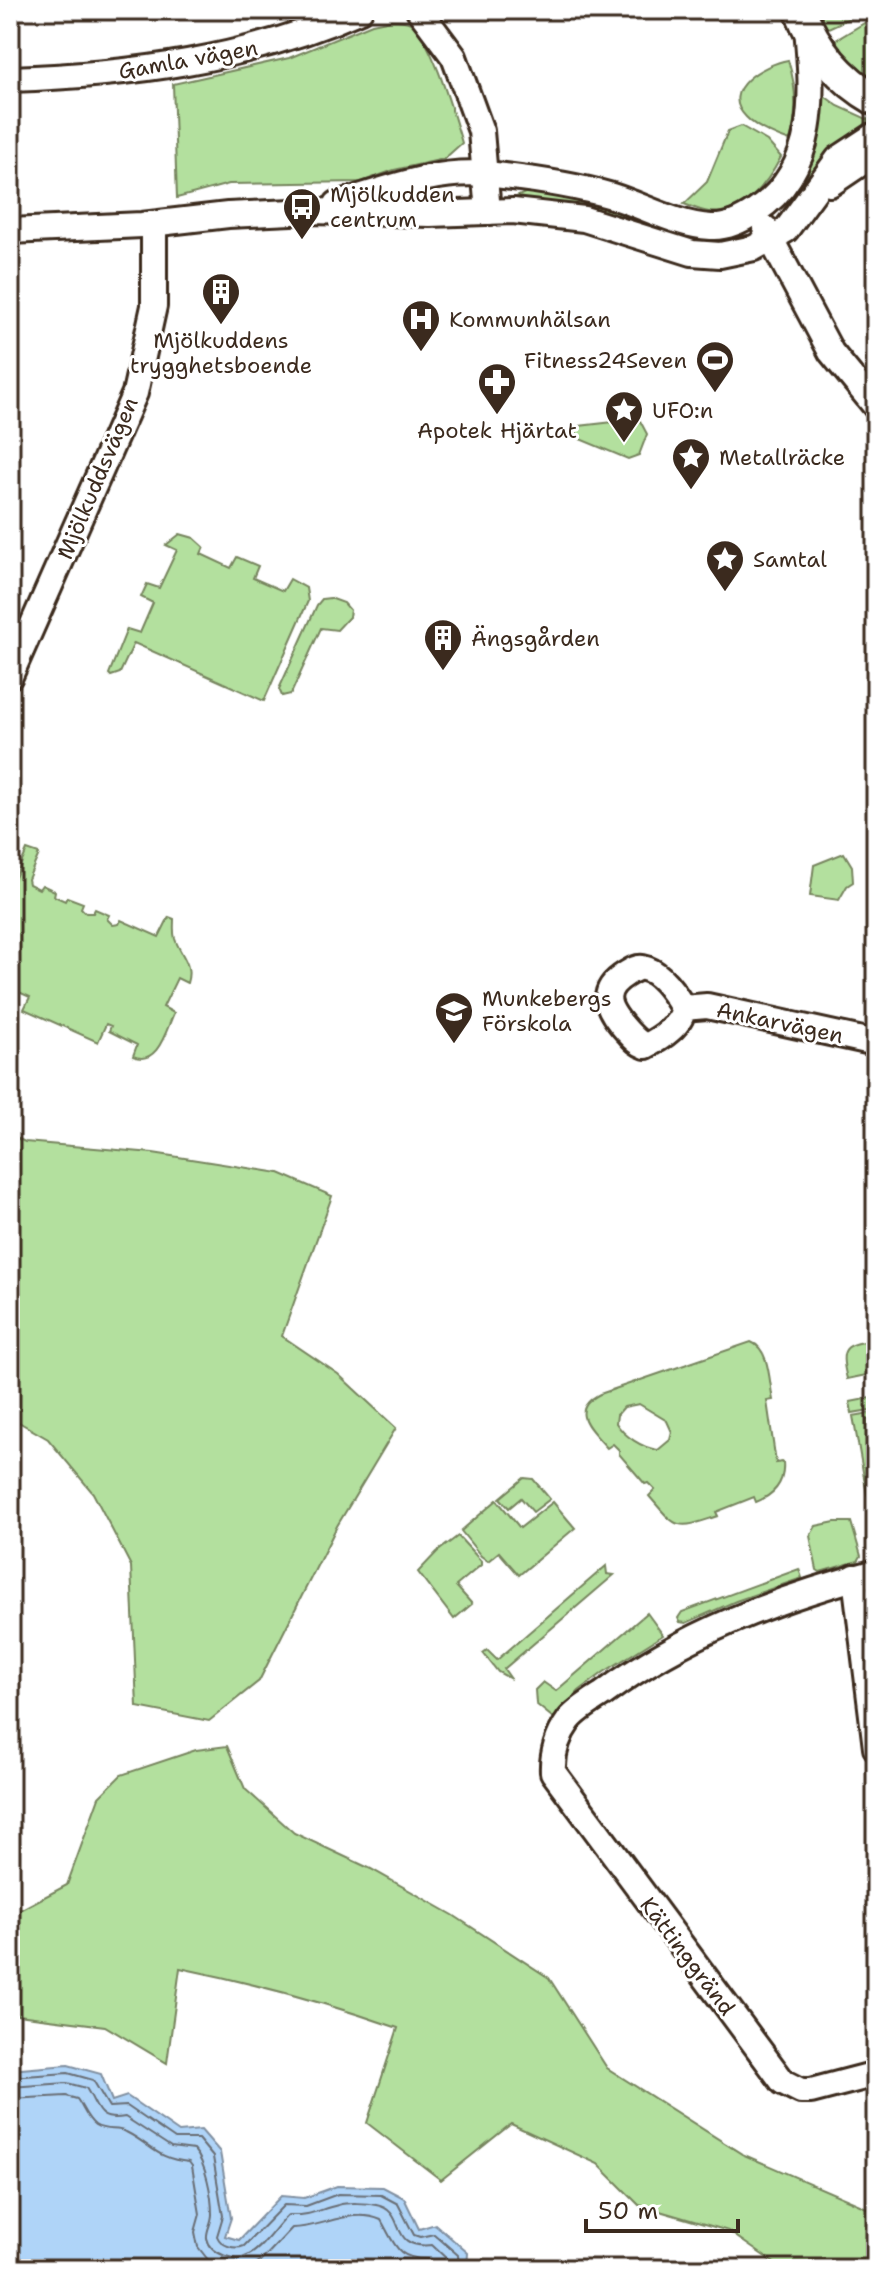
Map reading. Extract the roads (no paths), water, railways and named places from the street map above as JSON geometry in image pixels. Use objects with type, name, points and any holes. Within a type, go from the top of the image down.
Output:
[{"type":"main road","points":[[803,19],[829,63],[855,87],[876,100]]},
{"type":"street","name":"Gamla vägen","points":[[10,79],[173,66],[261,47],[316,30],[360,10]]},
{"type":"street","points":[[419,10],[454,57],[481,131],[488,212]]},
{"type":"street","points":[[312,211],[445,174],[485,174],[611,196],[699,226],[715,228],[727,225],[766,204],[791,174],[806,139],[811,100],[803,19]]},
{"type":"street","points":[[10,231],[154,224],[228,215],[312,211],[534,212],[584,219],[705,255],[738,253],[786,230],[838,159],[876,134]]},
{"type":"street","points":[[815,194],[876,153]]},
{"type":"street","points":[[755,212],[831,352],[876,407]]},
{"type":"street","name":"Mjölkuddsvägen","points":[[10,676],[135,393],[154,306],[154,224]]},
{"type":"street","name":"Ankarvägen","points":[[683,1008],[707,1006],[876,1043]]},
{"type":"street","points":[[866,1574],[876,1748]]},
{"type":"street","name":"Kättinggränd","points":[[866,1574],[810,1590],[706,1630],[626,1676],[570,1719],[552,1756],[553,1772],[783,2082],[801,2091],[811,2091],[876,2074]]},
{"type":"water","points":[[68,2065],[101,2074],[112,2101],[127,2096],[179,2132],[201,2130],[220,2152],[231,2218],[225,2236],[239,2240],[281,2196],[304,2198],[337,2186],[383,2187],[404,2198],[419,2229],[435,2224],[468,2253],[467,2269],[10,2269],[10,2070]]},
{"type":"place","name":"Mjölkudden centrum","points":[[302,241]]},
{"type":"place","name":"Mjölkuddens trygghetsboende","points":[[221,326]]},
{"type":"place","name":"Kommunhälsan","points":[[421,353]]},
{"type":"place","name":"Fitness24Seven","points":[[715,394]]},
{"type":"place","name":"Apotek Hjärtat","points":[[497,416]]},
{"type":"place","name":"UFO:n","points":[[624,444]]},
{"type":"place","name":"Metallräcke","points":[[691,491]]},
{"type":"place","name":"Samtal","points":[[725,593]]},
{"type":"place","name":"Ängsgården","points":[[443,672]]},
{"type":"place","name":"Munkebergs Förskola","points":[[454,1045]]}]
